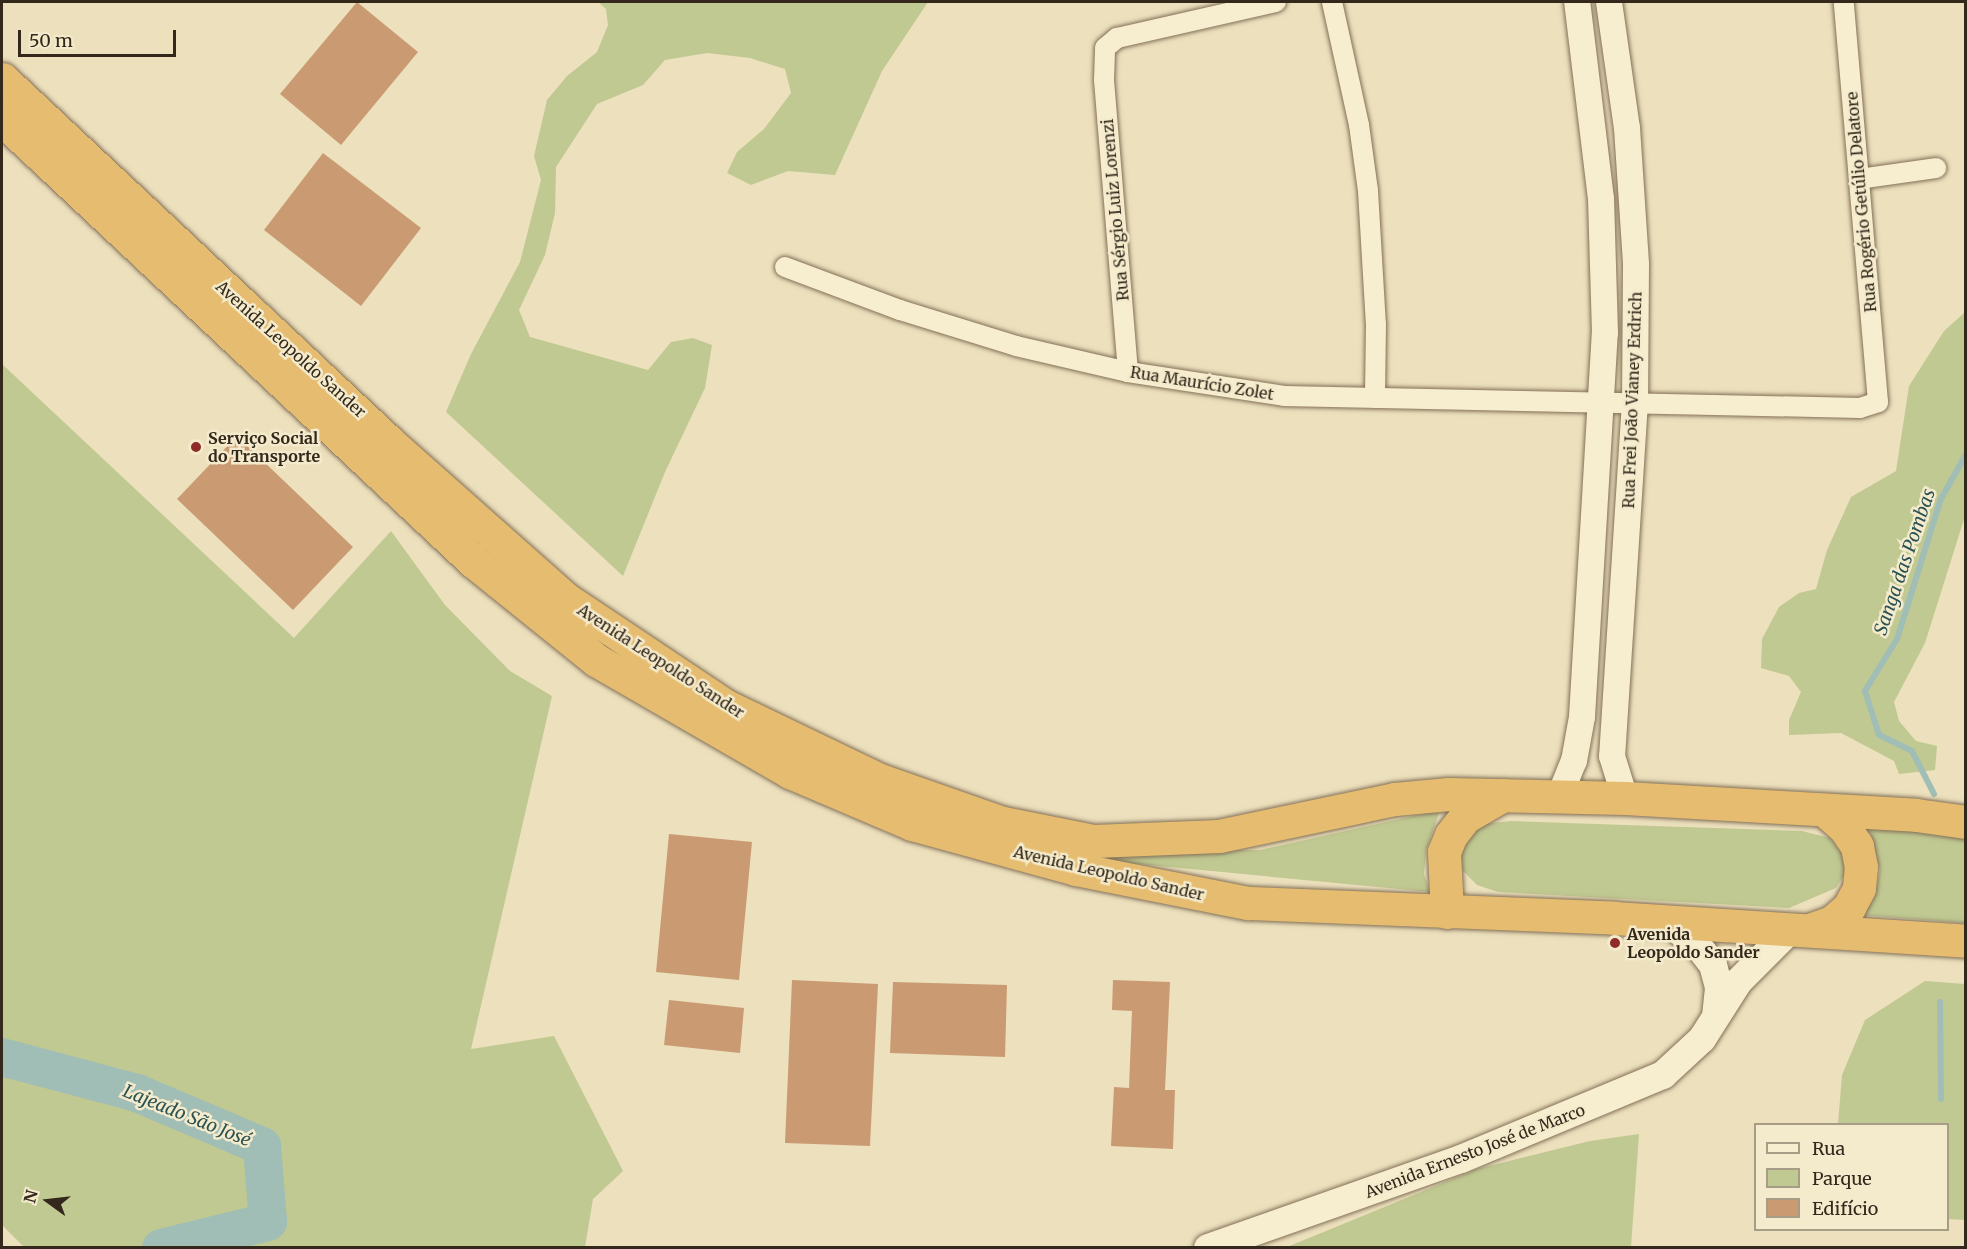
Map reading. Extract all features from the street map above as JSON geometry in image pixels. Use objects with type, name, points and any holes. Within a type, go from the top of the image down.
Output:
[{"type":"highway","name":"Avenida Leopoldo Sander","points":[[2,79],[390,443],[567,600],[726,706],[838,761],[1003,823],[1095,841],[1219,836],[1395,799],[1507,794],[1624,798],[1824,810],[1965,822]]},
{"type":"highway","name":"Avenida Leopoldo Sander","points":[[2,119],[473,561],[596,660],[790,772],[912,824],[1143,884],[1248,903],[1667,921],[1965,941]]},
{"type":"highway","points":[[1447,912],[1444,852],[1451,835],[1465,817],[1507,794]]},
{"type":"highway","points":[[1802,929],[1832,921],[1849,907],[1859,888],[1862,867],[1857,846],[1845,828],[1824,810]]},
{"type":"main road","points":[[1667,921],[1699,947],[1713,965],[1719,988],[1716,1015]]},
{"type":"main road","name":"Avenida Ernesto José de Marco","points":[[1208,1248],[1461,1159],[1663,1075],[1685,1057],[1745,974],[1802,929]]},
{"type":"street","name":"Rua Sérgio Luiz Lorenzi","points":[[1128,372],[1104,80],[1105,48],[1117,38],[1276,2]]},
{"type":"street","points":[[1332,2],[1359,125],[1368,191],[1374,280],[1375,398]]},
{"type":"street","name":"Rua Frei João Vianey Erdrich","points":[[1560,795],[1574,760],[1582,717],[1603,401],[1601,199],[1578,2]]},
{"type":"street","name":"Rua Frei João Vianey Erdrich","points":[[1609,2],[1633,196],[1635,402],[1612,756],[1624,798]]},
{"type":"street","name":"Rua Rogério Getúlio Delatore","points":[[1844,2],[1878,402]]},
{"type":"street","points":[[1859,179],[1936,168]]},
{"type":"street","name":"Rua Maurício Zolet","points":[[785,267],[958,329],[1128,372],[1284,396],[1860,408],[1878,402]]},
{"type":"green space","points":[[598,2],[928,2],[882,71],[835,175],[788,171],[751,185],[727,173],[737,152],[764,129],[791,93],[785,69],[750,58],[707,53],[665,60],[643,85],[597,104],[556,167],[555,213],[545,255],[519,310],[530,337],[648,370],[671,342],[693,338],[712,345],[705,388],[665,472],[623,576],[446,412],[471,354],[520,262],[541,180],[534,156],[547,100],[567,76],[597,52],[608,25],[606,9]]},
{"type":"green space","points":[[1965,312],[1965,516],[1925,643],[1894,702],[1899,721],[1916,741],[1937,746],[1935,770],[1899,774],[1894,761],[1841,733],[1789,735],[1789,720],[1801,692],[1789,676],[1761,668],[1762,639],[1779,607],[1799,593],[1816,589],[1827,550],[1851,497],[1896,471],[1909,386],[1944,331]]},
{"type":"green space","points":[[2,364],[294,638],[391,531],[445,605],[510,671],[552,696],[471,1049],[554,1036],[623,1171],[593,1199],[585,1247],[25,1248],[2,1225]]},
{"type":"green space","points":[[1440,810],[1426,851],[1424,874],[1430,892],[1096,860],[1094,851],[1260,850]]},
{"type":"green space","points":[[1511,821],[1802,831],[1830,838],[1843,854],[1846,872],[1836,888],[1789,908],[1498,892],[1477,885],[1463,871],[1459,857],[1465,842],[1482,824]]},
{"type":"green space","points":[[1869,827],[1965,833],[1965,923],[1861,915],[1875,895],[1880,870]]},
{"type":"green space","points":[[1925,981],[1965,984],[1965,1220],[1949,1219],[1949,1123],[1838,1123],[1842,1075],[1865,1020]]},
{"type":"green space","points":[[1639,1134],[1631,1247],[1287,1247],[1477,1169],[1590,1141]]},
{"type":"building","points":[[357,2],[418,52],[341,145],[280,94]]},
{"type":"building","points":[[323,153],[421,228],[361,306],[264,230]]},
{"type":"building","points":[[237,436],[353,547],[293,610],[177,499]]},
{"type":"building","points":[[669,834],[752,842],[739,980],[656,972]]},
{"type":"building","points":[[792,980],[878,984],[870,1146],[785,1143]]},
{"type":"building","points":[[1113,980],[1170,982],[1165,1090],[1175,1090],[1173,1149],[1111,1146],[1114,1087],[1129,1088],[1132,1011],[1112,1010]]},
{"type":"building","points":[[893,982],[1007,985],[1005,1057],[890,1053]]},
{"type":"building","points":[[669,1000],[744,1008],[740,1053],[664,1045]]},
{"type":"waterway","name":"Sanga das Pombas","points":[[1934,794],[1912,751],[1879,735],[1865,691],[1897,639],[1941,499],[1966,454]]},
{"type":"waterway","name":"Sanga das Pombas","points":[[1940,1002],[1941,1099]]},
{"type":"waterway","name":"Lajeado São José","points":[[2,1057],[137,1093],[262,1146],[268,1222],[161,1248]]},
{"type":"place","name":"Serviço Social do Transporte","points":[[196,447]]},
{"type":"place","name":"Avenida Leopoldo Sander","points":[[1615,943]]}]
